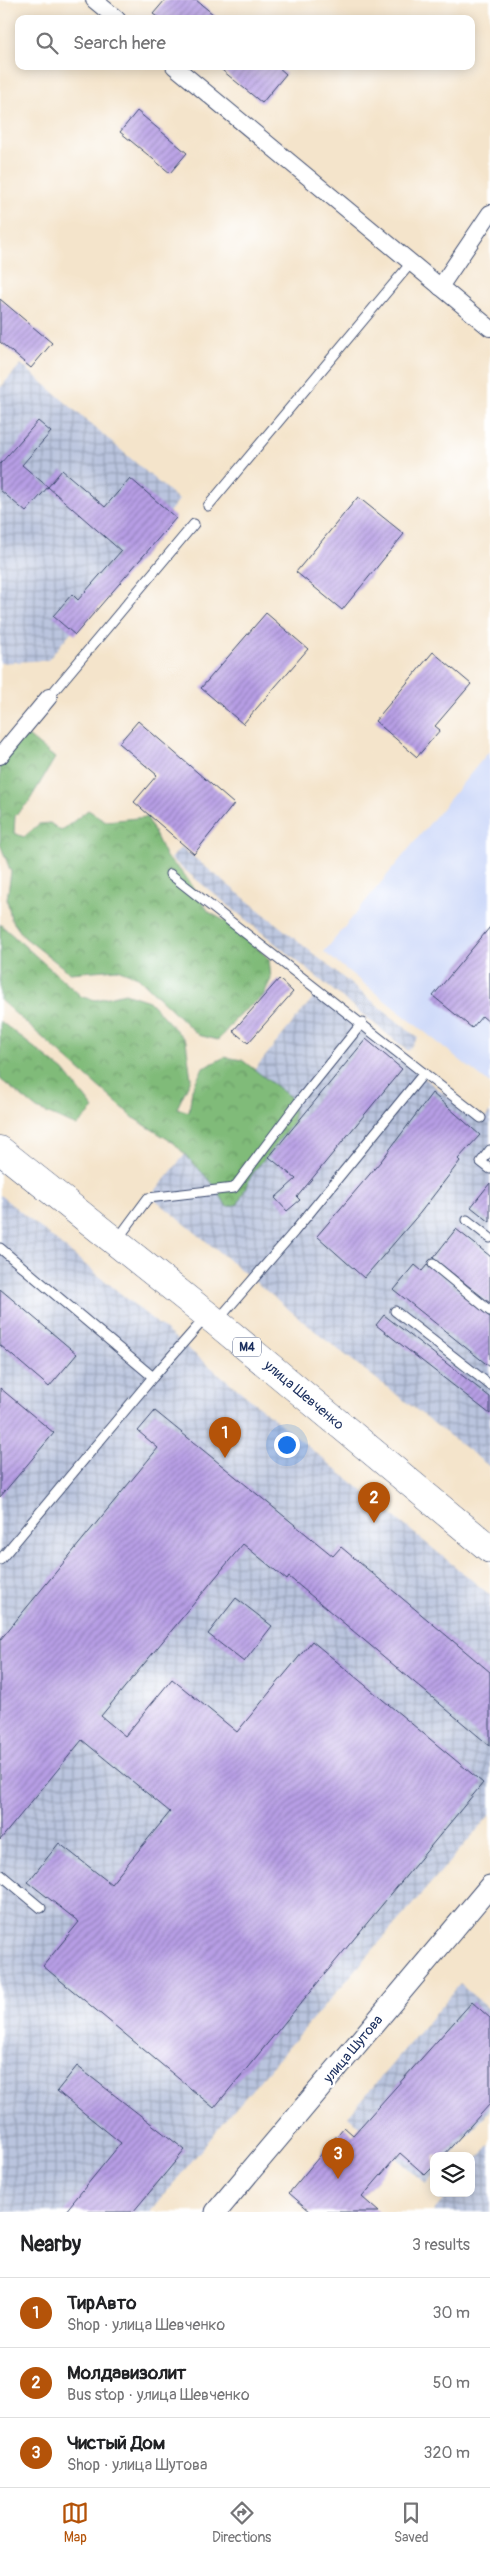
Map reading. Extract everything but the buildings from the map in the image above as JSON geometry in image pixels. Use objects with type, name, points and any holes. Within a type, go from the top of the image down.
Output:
[{"type":"highway","name":"улица Шевченко","points":[[0,1150],[212,1318],[490,1549]]},
{"type":"street","points":[[94,0],[112,15]]},
{"type":"street","points":[[179,70],[490,328]]},
{"type":"street","points":[[440,287],[490,213]]},
{"type":"street","points":[[0,756],[49,697]]},
{"type":"street","name":"улица Шутова","points":[[216,2212],[490,1886]]},
{"type":"lane","points":[[208,506],[411,264]]},
{"type":"lane","points":[[49,697],[194,524]]},
{"type":"lane","points":[[170,874],[481,1118]]},
{"type":"lane","points":[[116,1241],[148,1198],[234,1188],[300,1100],[362,1023]]},
{"type":"lane","points":[[0,1560],[153,1376],[212,1318],[294,1232],[424,1073]]},
{"type":"lane","points":[[490,1150],[481,1162],[490,1169]]},
{"type":"lane","points":[[467,1220],[490,1238]]},
{"type":"lane","points":[[0,1248],[153,1376]]},
{"type":"lane","points":[[433,1264],[490,1311]]},
{"type":"lane","points":[[395,1311],[490,1385]]},
{"type":"lane","points":[[0,1874],[41,1908]]},
{"type":"shaded area","points":[[21,364],[179,500],[48,660],[0,663],[0,388]]},
{"type":"shaded area","points":[[490,750],[490,1084],[324,952]]},
{"type":"shaded area","points":[[181,847],[418,1038],[408,1051],[171,859]]},
{"type":"shaded area","points":[[317,993],[481,1123],[490,1112],[490,1467],[326,1340],[151,1196]]},
{"type":"shaded area","points":[[0,1195],[490,1595],[490,1815],[229,2116],[150,2212],[0,2212]]},
{"type":"shaded area","points":[[460,1984],[490,2010],[490,2110],[453,2152],[430,2152],[430,2180],[426,2184],[348,2116]]},
{"type":"shaded area","points":[[490,2144],[490,2212],[433,2212],[446,2197],[475,2197],[475,2161]]},
{"type":"green space","points":[[28,736],[55,758],[28,803],[15,816],[14,833],[24,837],[39,824],[50,823],[61,831],[88,810],[106,821],[147,817],[166,857],[184,874],[209,912],[239,929],[269,959],[271,979],[263,996],[240,1014],[218,1040],[198,1035],[138,977],[117,969],[70,973],[24,937],[11,919],[7,899],[11,872],[0,844],[0,763],[12,748]]},
{"type":"green space","points":[[0,924],[82,997],[96,1000],[125,993],[149,1001],[186,1041],[191,1079],[177,1108],[189,1112],[192,1089],[203,1068],[225,1057],[242,1060],[290,1097],[294,1113],[293,1123],[252,1174],[238,1204],[227,1207],[215,1186],[174,1143],[135,1119],[0,1000]]},
{"type":"green space","points":[[0,1021],[64,1071],[94,1109],[77,1126],[37,1109],[0,1079]]},
{"type":"place","name":"ТирАвто","points":[[225,1458]]},
{"type":"place","name":"Молдавизолит","points":[[374,1523]]},
{"type":"place","name":"Чистый Дом","points":[[338,2179]]}]
